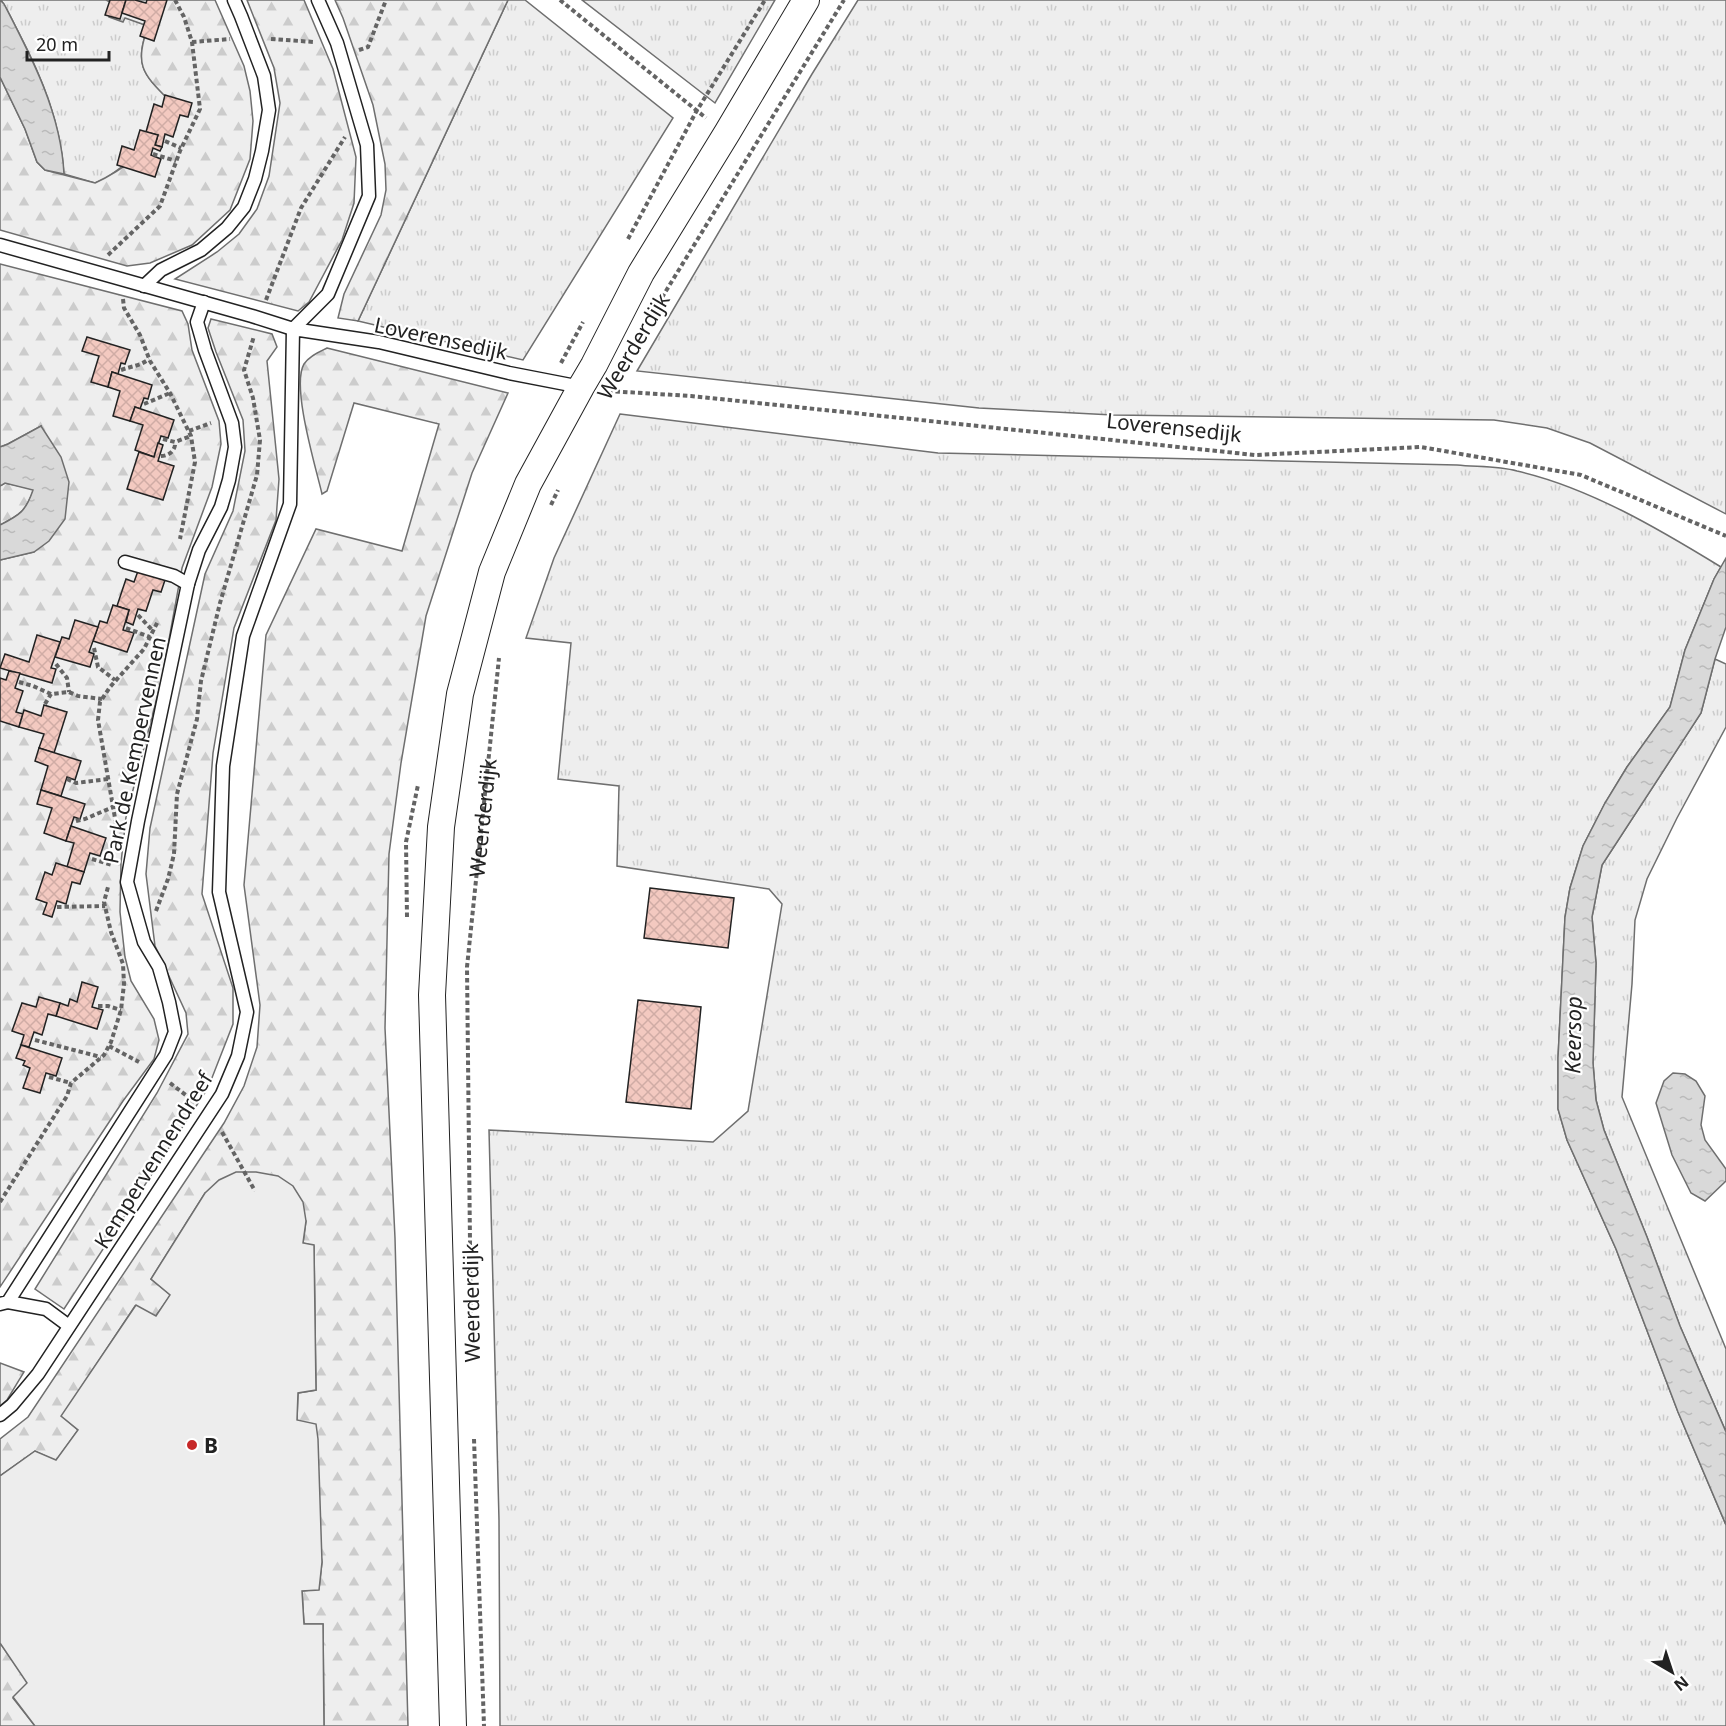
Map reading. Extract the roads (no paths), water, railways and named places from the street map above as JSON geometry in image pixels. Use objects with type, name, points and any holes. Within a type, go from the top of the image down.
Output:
[{"type":"street","name":"Weerderdijk","points":[[453,1726],[432,995],[441,827],[459,693],[492,572],[528,484],[593,389],[594,365],[641,273],[806,0]]},
{"type":"lane","points":[[144,286],[160,270],[201,250],[227,228],[244,207],[255,179],[269,110],[264,76],[234,0]]},
{"type":"lane","points":[[0,245],[293,329],[328,294],[369,196],[367,146],[337,43],[318,0]]},
{"type":"lane","name":"Park de Kempervennen","points":[[4,1303],[166,1055],[175,1032],[159,967],[144,942],[128,882],[138,821],[188,584],[200,550],[221,507],[235,447],[232,423],[215,380],[197,322],[204,302]]},
{"type":"lane","name":"Loverensedijk","points":[[293,329],[378,342],[509,373],[593,389]]},
{"type":"lane","name":"Kempervennendreef","points":[[0,1415],[12,1406],[38,1374],[222,1094],[238,1056],[247,1012],[219,892],[223,766],[243,636],[290,504],[293,329]]},
{"type":"lane","points":[[125,562],[174,576],[188,584]]},
{"type":"lane","points":[[4,1303],[46,1309],[69,1326]]},
{"type":"water","points":[[0,0],[43,86],[57,129],[64,174],[45,170],[37,162],[25,129],[0,77]]},
{"type":"water","points":[[41,426],[61,457],[69,482],[65,519],[49,541],[34,552],[0,560],[0,525],[21,512],[28,503],[33,490],[5,483],[0,486],[0,447]]},
{"type":"water","name":"Keersop","points":[[1726,558],[1726,627],[1701,713],[1602,865],[1592,917],[1596,963],[1593,1063],[1596,1100],[1604,1130],[1680,1326],[1726,1432],[1726,1525],[1678,1412],[1616,1249],[1567,1140],[1558,1109],[1558,1058],[1565,917],[1570,888],[1583,846],[1627,767],[1670,707],[1685,650],[1714,579]]},
{"type":"water","points":[[1673,1073],[1685,1074],[1696,1081],[1705,1096],[1701,1125],[1705,1140],[1726,1169],[1726,1181],[1705,1201],[1691,1193],[1672,1155],[1656,1103],[1664,1081]]},
{"type":"place","name":"B","points":[[192,1445]]}]
